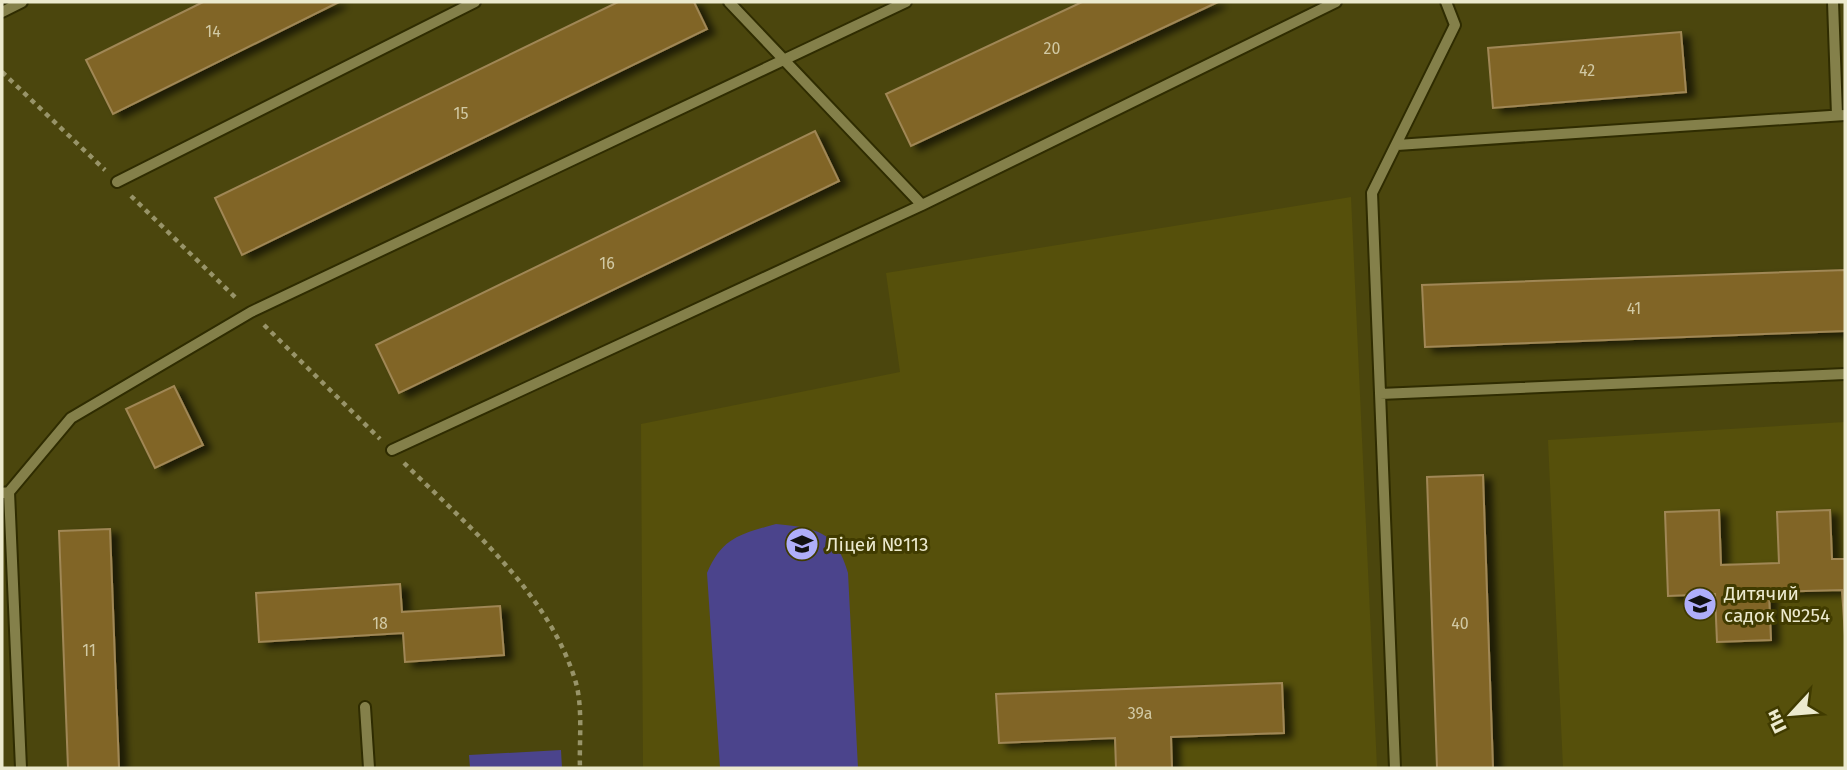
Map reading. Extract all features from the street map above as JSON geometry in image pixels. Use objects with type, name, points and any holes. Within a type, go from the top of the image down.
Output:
[{"type":"lane","points":[[2,12],[23,2]]},
{"type":"lane","points":[[117,181],[475,2]]},
{"type":"lane","points":[[729,2],[922,205]]},
{"type":"lane","points":[[22,768],[6,492],[71,418],[251,312],[906,2]]},
{"type":"lane","points":[[391,450],[922,205],[1336,2]]},
{"type":"lane","points":[[1395,768],[1372,193],[1455,25],[1446,2]]},
{"type":"lane","points":[[1398,145],[1841,115],[1833,2]]},
{"type":"lane","points":[[1380,394],[1845,374]]},
{"type":"lane","points":[[365,707],[369,768]]},
{"type":"path","points":[[2,72],[117,181],[485,543],[533,601],[565,653],[577,686],[580,768]]},
{"type":"shaded area","name":"Ліцей №113","points":[[1351,197],[1377,768],[643,768],[641,424],[900,372],[886,273]]},
{"type":"shaded area","name":"Дитячий садок №254","points":[[1845,422],[1845,768],[1563,768],[1548,440]]},
{"type":"shaded area","points":[[776,524],[802,527],[822,534],[837,548],[848,573],[858,768],[720,768],[707,573],[719,552],[734,539]]},
{"type":"shaded area","points":[[561,750],[562,768],[470,768],[469,755]]},
{"type":"building","points":[[203,2],[339,2],[113,114],[86,60]]},
{"type":"building","points":[[618,2],[694,2],[707,29],[242,255],[215,198]]},
{"type":"building","points":[[1082,2],[1218,2],[911,146],[886,94]]},
{"type":"building","points":[[1681,32],[1686,92],[1493,108],[1488,48]]},
{"type":"building","points":[[815,131],[839,181],[399,393],[376,345]]},
{"type":"building","points":[[1845,270],[1845,331],[1425,347],[1422,285]]},
{"type":"building","points":[[174,386],[203,445],[155,468],[126,409]]},
{"type":"building","points":[[1483,475],[1493,768],[1437,768],[1427,477]]},
{"type":"building","points":[[1719,510],[1721,565],[1779,563],[1777,512],[1830,510],[1832,559],[1845,559],[1845,636],[1842,590],[1769,592],[1771,640],[1717,642],[1715,594],[1668,596],[1665,512]]},
{"type":"building","points":[[110,529],[119,768],[68,768],[59,531]]},
{"type":"building","points":[[400,584],[402,612],[500,606],[504,655],[405,662],[403,633],[259,642],[256,593]]},
{"type":"building","points":[[1282,683],[1284,733],[1171,737],[1172,768],[1116,768],[1115,738],[999,743],[996,694]]},
{"type":"place","name":"Ліцей №113","points":[[802,544]]},
{"type":"place","name":"Дитячий садок №254","points":[[1700,604]]}]
